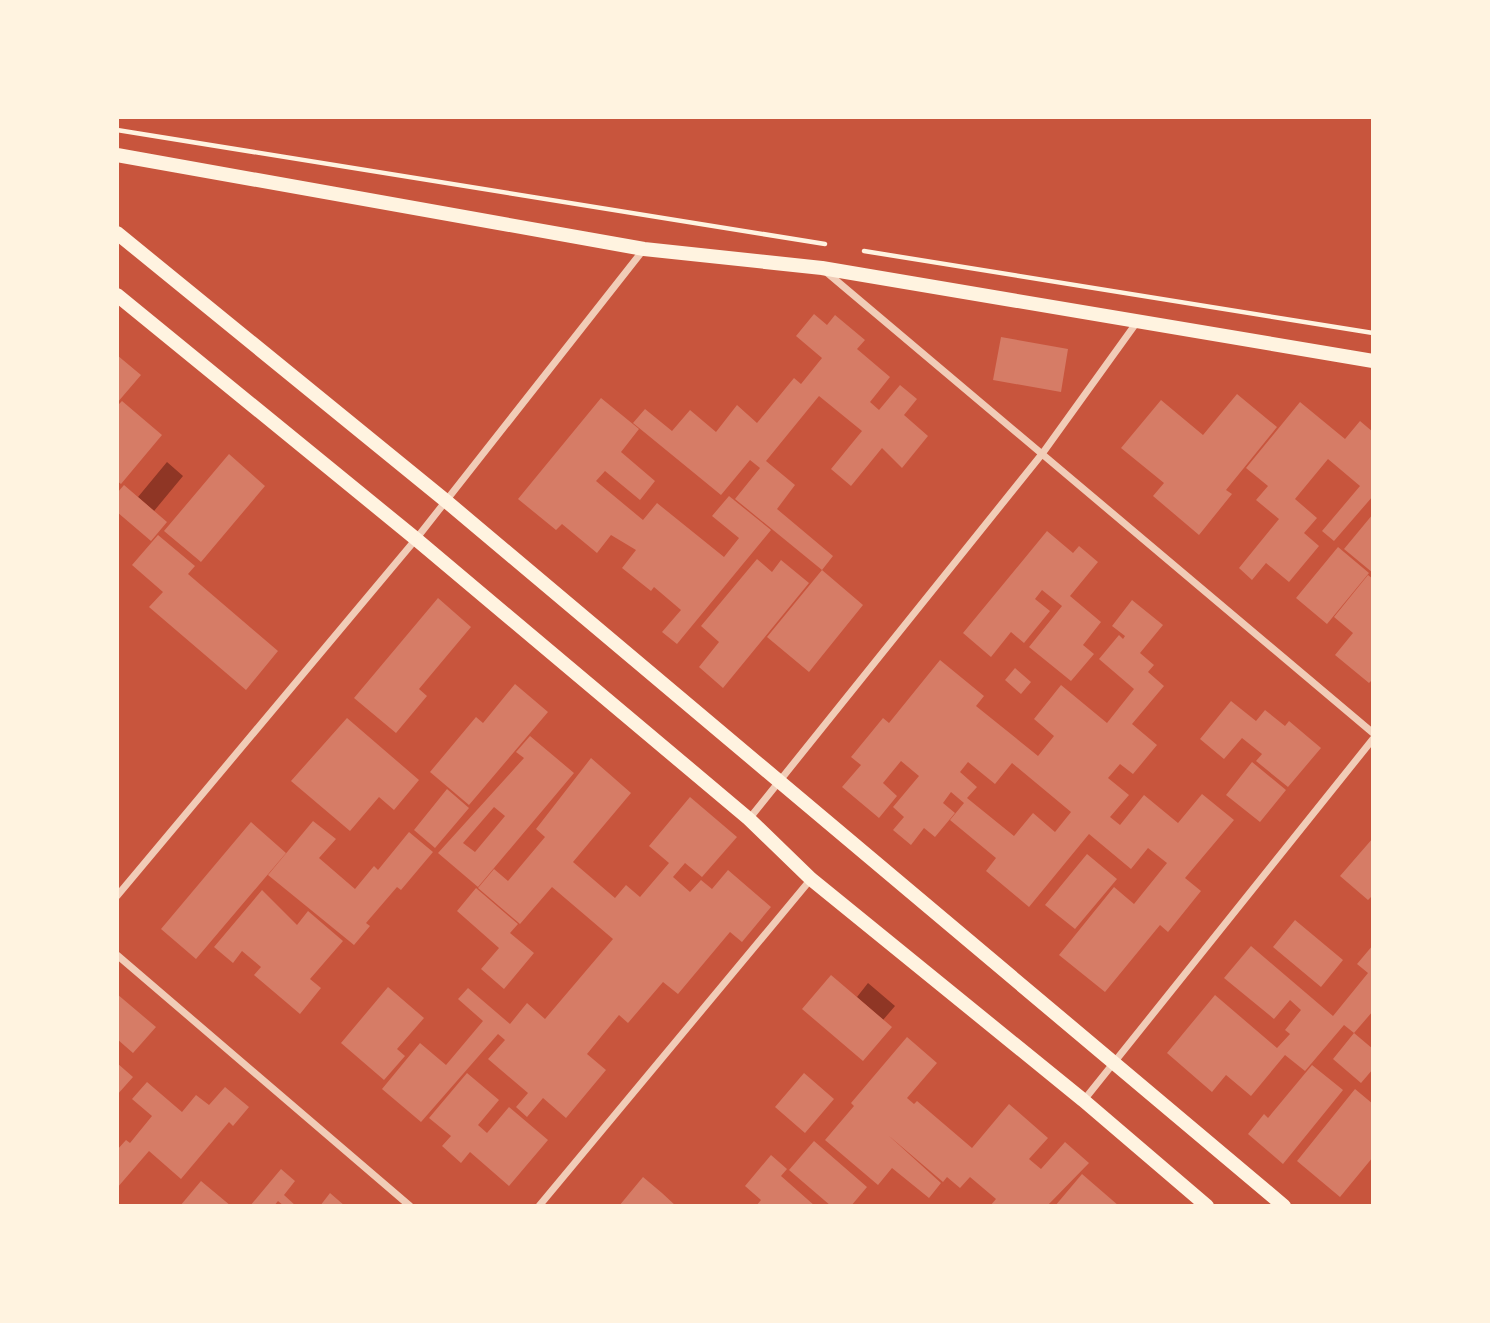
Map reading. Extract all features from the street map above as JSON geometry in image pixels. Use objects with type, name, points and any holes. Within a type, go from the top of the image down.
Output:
[{"type":"main road","points":[[117,155],[644,249],[822,268],[1373,361]]},
{"type":"main road","points":[[117,233],[446,501],[1284,1206]]},
{"type":"main road","points":[[117,295],[416,539],[749,819],[811,879],[1083,1100],[1207,1206]]},
{"type":"street","points":[[117,896],[416,539],[644,249]]},
{"type":"street","points":[[822,268],[1373,733]]},
{"type":"street","points":[[749,819],[1042,454],[1137,322]]},
{"type":"street","points":[[1083,1100],[1373,740]]},
{"type":"street","points":[[539,1206],[811,879]]},
{"type":"street","points":[[117,956],[410,1206]]},
{"type":"path","points":[[117,130],[835,246]]},
{"type":"path","points":[[862,250],[1373,333]]},
{"type":"shaded area","points":[[167,462],[183,476],[154,511],[138,497]]},
{"type":"shaded area","points":[[868,983],[895,1006],[883,1020],[857,997]]},
{"type":"building","points":[[814,314],[827,325],[835,315],[865,340],[857,349],[890,377],[870,402],[879,410],[900,385],[917,399],[904,415],[928,436],[902,468],[882,448],[851,486],[831,469],[862,431],[819,396],[766,461],[795,485],[777,509],[833,556],[822,570],[735,499],[760,468],[750,460],[721,495],[633,423],[645,409],[672,431],[690,410],[716,432],[737,405],[757,423],[794,378],[801,384],[822,358],[796,336]]},
{"type":"building","points":[[1001,337],[1068,349],[1061,392],[993,380]]},
{"type":"building","points":[[117,355],[141,375],[117,403]]},
{"type":"building","points":[[1237,394],[1277,427],[1226,490],[1232,494],[1199,535],[1153,496],[1164,483],[1121,448],[1161,400],[1203,435]]},
{"type":"building","points":[[601,398],[639,429],[621,452],[655,481],[640,500],[605,471],[596,481],[643,520],[657,503],[724,557],[739,538],[712,516],[729,496],[771,530],[677,644],[662,632],[681,610],[654,587],[651,591],[622,568],[636,550],[611,535],[597,553],[562,524],[556,530],[518,499]]},
{"type":"building","points":[[122,401],[162,435],[121,484],[117,481],[117,406]]},
{"type":"building","points":[[1300,402],[1345,439],[1360,421],[1373,432],[1373,496],[1334,541],[1322,531],[1360,486],[1328,459],[1295,499],[1317,518],[1304,533],[1319,546],[1289,582],[1266,563],[1252,580],[1239,568],[1279,519],[1256,500],[1268,486],[1246,468]]},
{"type":"building","points":[[229,454],[265,486],[201,562],[164,531]]},
{"type":"building","points":[[124,485],[167,522],[151,541],[117,512],[117,493]]},
{"type":"building","points":[[1373,514],[1373,573],[1344,549]]},
{"type":"building","points":[[1047,531],[1073,553],[1079,546],[1098,562],[1070,596],[1101,622],[1083,645],[1094,654],[1071,681],[1029,647],[1062,606],[1042,590],[1035,599],[1050,611],[1024,643],[1011,632],[991,657],[963,633]]},
{"type":"building","points":[[158,535],[195,566],[188,574],[278,651],[246,690],[149,607],[163,592],[132,565]]},
{"type":"building","points":[[1338,547],[1369,573],[1327,624],[1296,598]]},
{"type":"building","points":[[757,559],[772,572],[781,560],[809,583],[723,688],[699,667],[719,642],[701,626]]},
{"type":"building","points":[[822,570],[863,605],[809,672],[767,637]]},
{"type":"building","points":[[1368,575],[1373,579],[1373,679],[1369,683],[1335,655],[1353,633],[1334,617]]},
{"type":"building","points":[[438,598],[471,627],[419,689],[427,696],[396,733],[354,698]]},
{"type":"building","points":[[1132,600],[1163,625],[1140,653],[1154,665],[1148,672],[1164,686],[1132,724],[1157,745],[1133,774],[1120,764],[1108,778],[1129,795],[1110,817],[1120,825],[1144,795],[1178,823],[1202,794],[1234,820],[1185,878],[1201,891],[1168,932],[1160,925],[1105,992],[1059,955],[1114,887],[1134,904],[1167,863],[1148,848],[1131,869],[1089,834],[1029,907],[986,871],[996,858],[950,820],[964,803],[951,792],[943,803],[955,813],[935,837],[924,828],[911,845],[893,830],[904,817],[893,807],[919,776],[901,761],[883,783],[897,796],[879,818],[842,787],[861,765],[851,757],[883,718],[889,723],[940,660],[984,696],[976,706],[1038,756],[1054,736],[1034,719],[1061,685],[1107,723],[1134,689],[1099,659],[1119,635],[1123,639],[1125,636],[1112,626]],"holes":[[[968,762],[995,784],[1012,763],[1071,812],[1055,832],[1033,813],[1014,836],[967,798],[977,787],[960,772]]]},
{"type":"building","points":[[1015,668],[1031,682],[1021,694],[1005,680]]},
{"type":"building","points":[[515,684],[548,712],[469,805],[430,772],[476,717],[483,723]]},
{"type":"building","points":[[1231,701],[1256,721],[1265,710],[1285,726],[1289,721],[1321,748],[1288,787],[1256,761],[1262,754],[1242,738],[1224,759],[1200,739]]},
{"type":"building","points":[[347,718],[419,780],[394,810],[379,797],[350,831],[291,781]]},
{"type":"building","points":[[530,736],[574,773],[478,887],[438,853],[524,758],[516,752]],"holes":[[[494,807],[505,816],[475,852],[463,843]]]},
{"type":"building","points":[[591,758],[631,793],[573,862],[615,898],[626,885],[640,897],[669,863],[649,846],[690,797],[737,837],[702,877],[685,863],[673,877],[690,892],[701,880],[712,889],[728,870],[771,907],[742,942],[730,932],[678,994],[663,982],[628,1023],[619,1015],[587,1054],[606,1070],[566,1118],[543,1098],[527,1117],[516,1107],[528,1093],[488,1059],[505,1040],[498,1034],[421,1122],[382,1089],[420,1043],[446,1065],[483,1021],[458,999],[468,988],[510,1024],[527,1003],[545,1019],[613,939],[552,887],[520,924],[478,888],[494,869],[508,881],[545,837],[536,829]]},
{"type":"building","points":[[1252,762],[1286,790],[1260,822],[1226,795]]},
{"type":"building","points":[[447,789],[469,808],[435,848],[414,830]]},
{"type":"building","points":[[313,821],[336,839],[319,858],[355,889],[374,866],[378,870],[409,832],[433,852],[401,890],[397,887],[366,923],[370,926],[354,945],[268,875]]},
{"type":"building","points":[[251,822],[286,853],[196,959],[161,929]]},
{"type":"building","points":[[1373,838],[1373,895],[1368,900],[1340,876]]},
{"type":"building","points":[[1087,854],[1117,879],[1075,929],[1045,905]]},
{"type":"building","points":[[476,888],[518,924],[510,933],[534,953],[504,989],[481,969],[499,948],[457,911]]},
{"type":"building","points":[[262,890],[297,925],[308,911],[343,941],[310,979],[321,988],[300,1014],[254,975],[261,967],[242,951],[233,963],[214,947]]},
{"type":"building","points":[[1295,920],[1343,960],[1321,987],[1273,947]]},
{"type":"building","points":[[1373,945],[1373,1011],[1354,1033],[1344,1025],[1305,1071],[1285,1055],[1251,1096],[1226,1075],[1212,1092],[1167,1053],[1215,995],[1277,1048],[1290,1034],[1285,1030],[1301,1010],[1290,1000],[1274,1019],[1224,978],[1251,946],[1333,1016],[1368,973],[1357,964]]},
{"type":"building","points":[[831,975],[892,1027],[863,1061],[802,1009]]},
{"type":"building","points":[[388,987],[424,1018],[397,1049],[405,1056],[384,1080],[341,1043]]},
{"type":"building","points":[[117,994],[156,1027],[133,1053],[117,1039]]},
{"type":"building","points":[[1354,1033],[1373,1049],[1373,1069],[1361,1083],[1333,1059]]},
{"type":"building","points":[[907,1037],[937,1063],[907,1098],[914,1104],[917,1101],[972,1148],[1009,1104],[1048,1138],[1029,1159],[1041,1169],[1065,1142],[1089,1163],[1047,1206],[990,1206],[996,1199],[970,1177],[960,1188],[947,1177],[943,1182],[888,1135],[941,1183],[929,1198],[892,1168],[878,1185],[825,1140],[854,1106],[851,1103]]},
{"type":"building","points":[[117,1063],[133,1077],[117,1095]]},
{"type":"building","points":[[1312,1065],[1343,1090],[1283,1164],[1248,1134],[1264,1114],[1268,1118]]},
{"type":"building","points":[[467,1073],[499,1100],[478,1125],[487,1133],[509,1107],[548,1140],[509,1186],[470,1152],[461,1163],[442,1146],[451,1136],[429,1118]]},
{"type":"building","points":[[804,1073],[834,1099],[805,1133],[775,1107]]},
{"type":"building","points":[[147,1082],[182,1112],[196,1095],[209,1105],[225,1087],[249,1107],[233,1126],[229,1122],[181,1179],[149,1151],[117,1188],[117,1150],[126,1140],[130,1143],[152,1116],[132,1099]]},
{"type":"building","points":[[1355,1089],[1373,1104],[1373,1157],[1340,1197],[1297,1161]]},
{"type":"building","points":[[814,1141],[867,1187],[851,1206],[831,1206],[789,1170]]},
{"type":"building","points":[[771,1155],[787,1169],[781,1176],[815,1206],[756,1206],[761,1200],[745,1186]]},
{"type":"building","points":[[281,1169],[295,1181],[284,1195],[296,1206],[284,1206],[278,1201],[274,1206],[250,1206]]},
{"type":"building","points":[[1082,1174],[1119,1206],[1055,1206]]},
{"type":"building","points":[[643,1177],[662,1193],[676,1206],[619,1206]]},
{"type":"building","points":[[201,1181],[231,1206],[180,1206]]},
{"type":"building","points":[[330,1193],[345,1206],[320,1206]]}]
